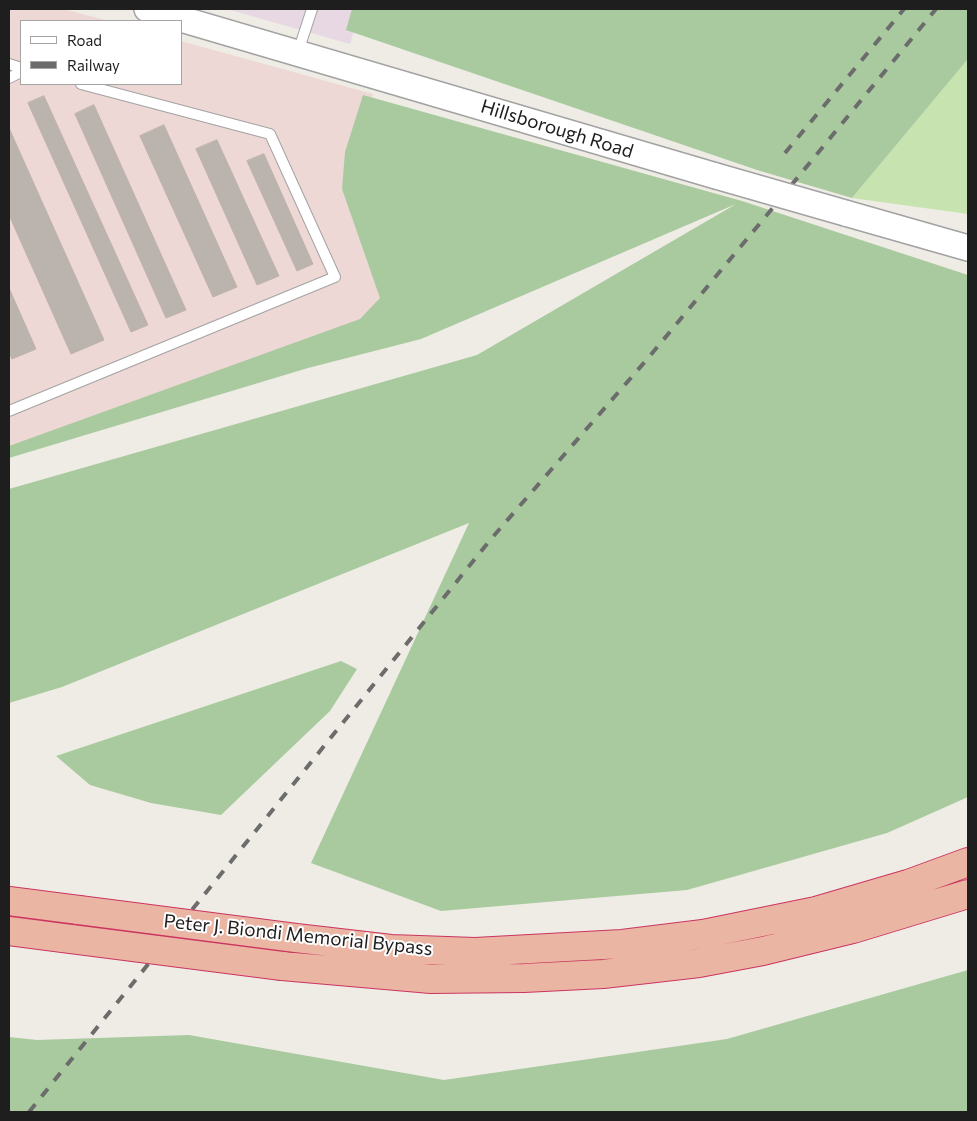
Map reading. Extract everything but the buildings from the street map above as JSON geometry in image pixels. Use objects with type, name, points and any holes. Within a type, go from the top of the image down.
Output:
[{"type":"highway","name":"Peter J. Biondi Memorial Bypass","points":[[9,901],[391,949],[476,952],[622,944],[703,934],[816,911],[908,884],[968,862]]},
{"type":"highway","name":"Peter J. Biondi Memorial Bypass","points":[[9,931],[282,966],[431,979],[524,978],[603,974],[699,963],[763,951],[853,929],[968,894]]},
{"type":"street","name":"Hillsborough Road","points":[[147,9],[968,248]]},
{"type":"lane","points":[[298,52],[312,9]]},
{"type":"lane","points":[[9,411],[335,277],[270,134],[85,85]]},
{"type":"shaded area","points":[[9,9],[63,9],[105,20],[20,20],[20,85],[182,85],[182,41],[373,94],[344,177],[397,313],[9,454]]},
{"type":"shaded area","points":[[227,9],[360,9],[350,44]]},
{"type":"green space","points":[[352,9],[968,9],[968,59],[852,198],[757,170],[346,30]]},
{"type":"green space","points":[[968,59],[968,214],[852,198]]},
{"type":"green space","points":[[363,95],[742,201],[968,275],[968,797],[887,833],[687,890],[441,911],[311,863],[469,523],[62,687],[9,703],[9,489],[477,355],[736,204],[421,339],[308,368],[9,458],[9,446],[360,319],[380,298],[342,189],[345,152]]},
{"type":"green space","points":[[341,661],[357,669],[330,711],[221,815],[151,803],[90,785],[56,756]]},
{"type":"green space","points":[[968,970],[968,1112],[9,1112],[9,1037],[37,1040],[189,1035],[444,1080],[727,1039]]},
{"type":"railway","points":[[785,153],[904,9]]},
{"type":"railway","points":[[29,1112],[491,539],[649,357],[936,9]]}]
